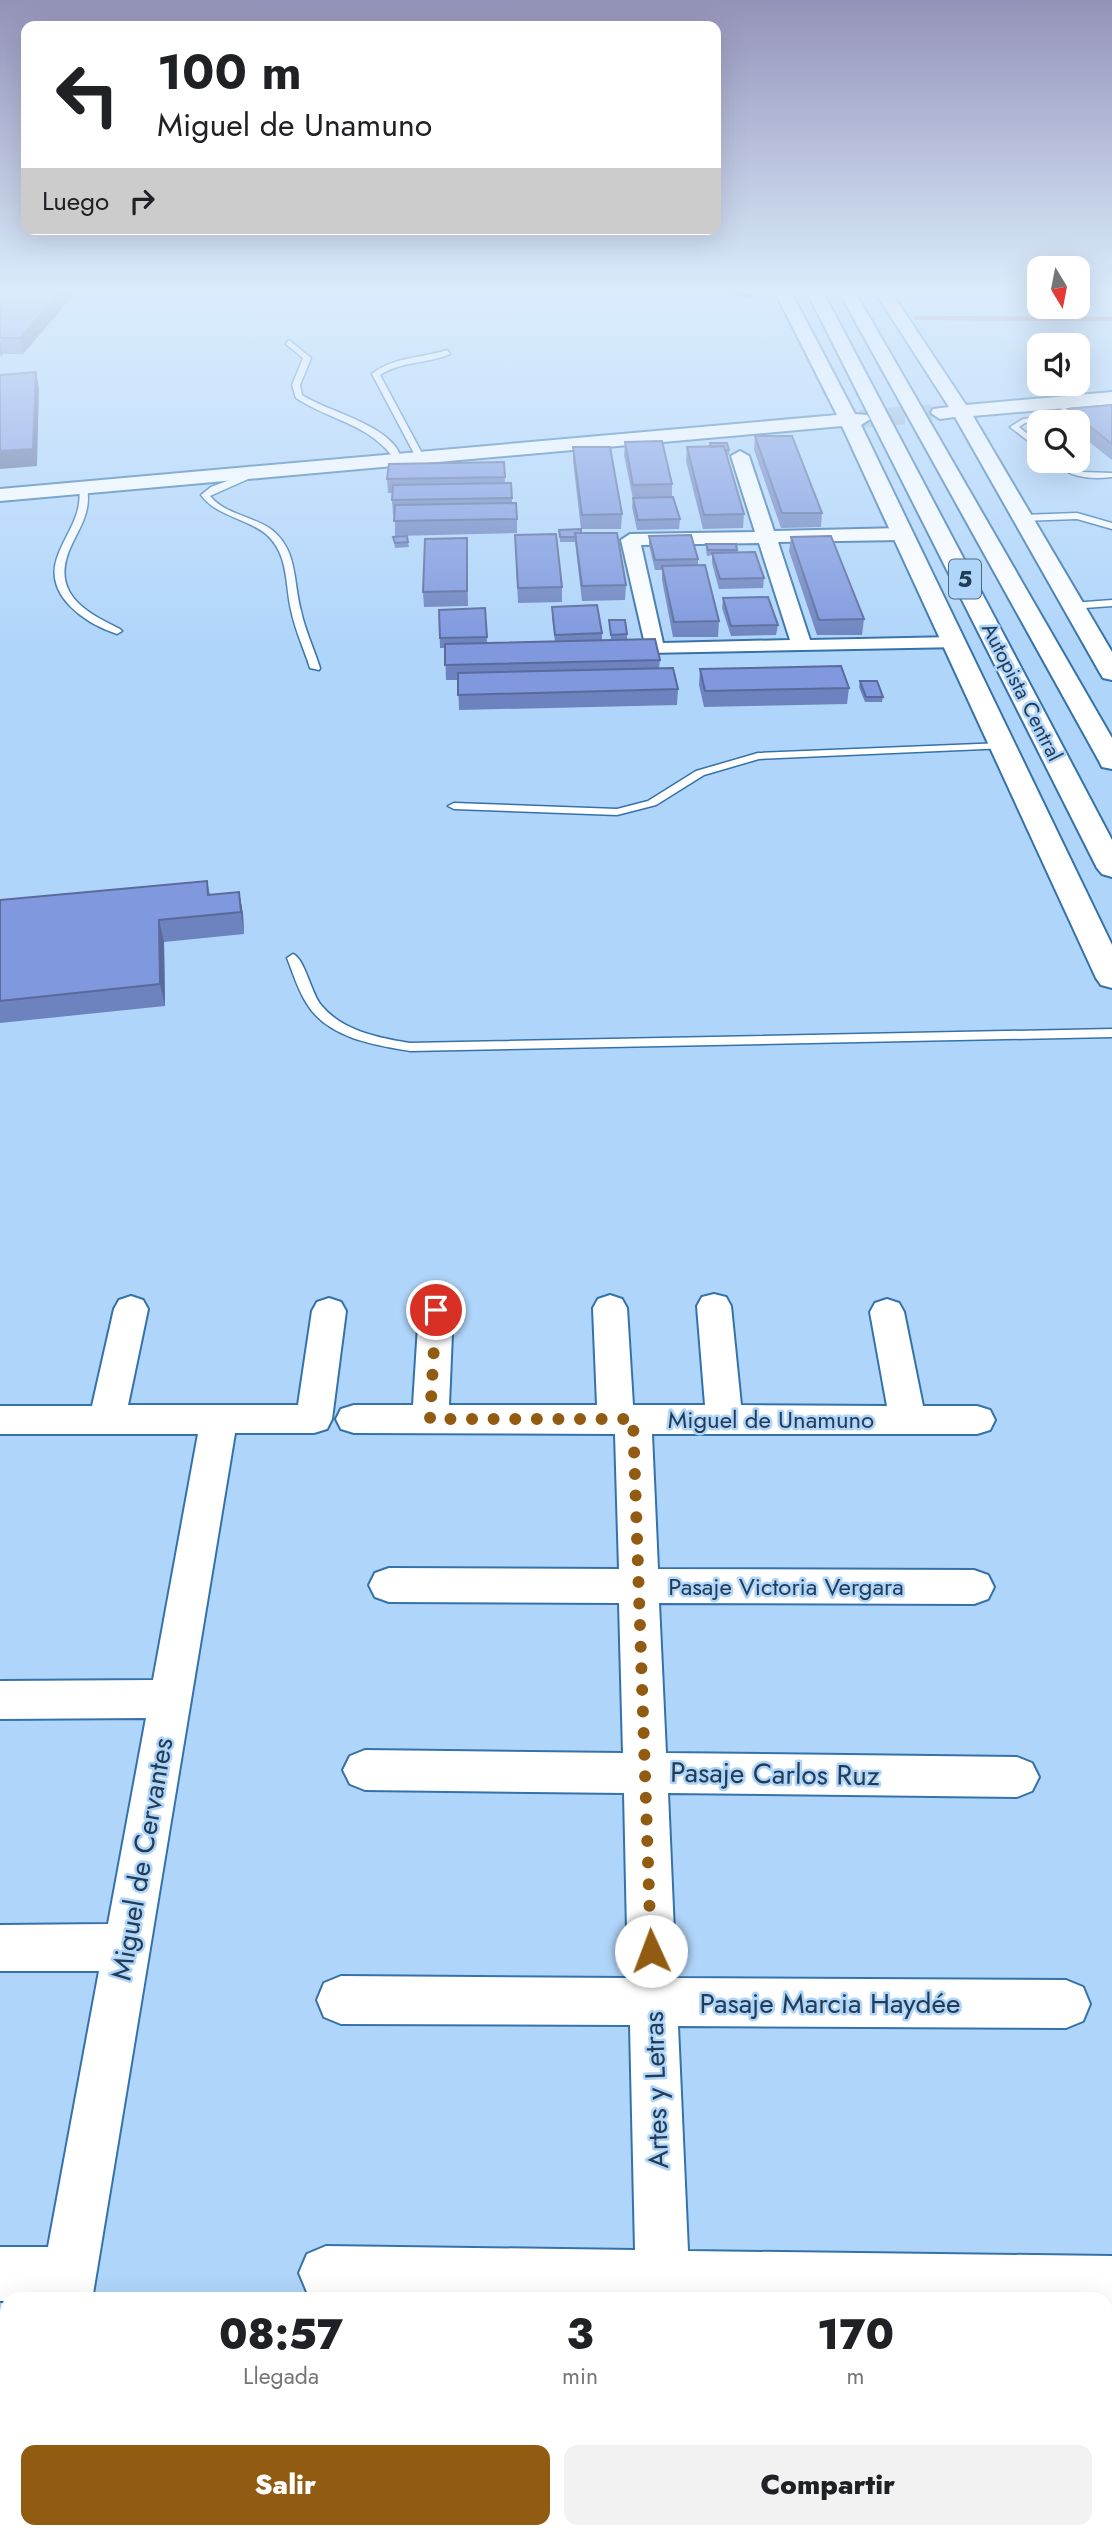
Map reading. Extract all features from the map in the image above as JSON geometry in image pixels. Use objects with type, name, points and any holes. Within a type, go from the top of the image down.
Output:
[{"type":"main road","points":[[847,410],[902,534],[1112,978]]},
{"type":"main road","name":"Autopista Central","points":[[876,410],[1112,868]]},
{"type":"main road","name":"Autopista Central","points":[[914,410],[1112,761]]},
{"type":"main road","points":[[936,414],[967,410]]},
{"type":"main road","points":[[961,411],[1112,673]]},
{"type":"main road","points":[[0,495],[795,424],[827,429],[856,427]]},
{"type":"main road","points":[[0,487],[109,478],[182,478]]},
{"type":"street","points":[[740,456],[802,646]]},
{"type":"street","points":[[902,534],[630,540],[654,649],[954,643]]},
{"type":"street","points":[[713,1306],[724,1420]]},
{"type":"street","name":"Artes y Letras","points":[[610,1308],[625,1419],[638,1586],[662,2288]]},
{"type":"street","points":[[107,1420],[131,1309]]},
{"type":"street","points":[[430,1419],[436,1310]]},
{"type":"street","points":[[0,1420],[314,1419],[328,1311]]},
{"type":"street","points":[[887,1312],[908,1420]]},
{"type":"street","name":"Miguel de Cervantes","points":[[67,2287],[219,1419]]},
{"type":"street","name":"Miguel de Unamuno","points":[[354,1419],[977,1420]]},
{"type":"street","name":"Pasaje Victoria Vergara","points":[[389,1585],[974,1587]]},
{"type":"street","points":[[0,1700],[170,1699]]},
{"type":"street","name":"Pasaje Carlos Ruz","points":[[365,1770],[1017,1777]]},
{"type":"street","points":[[0,1948],[127,1947]]},
{"type":"street","name":"Pasaje Marcia Haydée","points":[[341,2000],[1066,2004]]},
{"type":"street","points":[[326,2273],[662,2288],[1112,2283]]},
{"type":"street","points":[[0,2274],[67,2287]]},
{"type":"lane","points":[[330,410],[370,429],[388,443],[399,459]]},
{"type":"lane","points":[[395,410],[420,457]]},
{"type":"lane","points":[[1027,421],[1014,427],[1027,438]]},
{"type":"lane","points":[[262,471],[205,495],[214,506],[255,521],[281,545],[289,564],[295,611],[315,668]]},
{"type":"lane","points":[[1069,473],[1093,477],[1112,475]]},
{"type":"lane","points":[[83,487],[83,517],[62,555],[59,581],[66,596],[81,611],[117,631]]},
{"type":"lane","points":[[1021,518],[1076,516],[1112,526]]},
{"type":"lane","points":[[1071,606],[1112,603]]},
{"type":"lane","points":[[454,806],[617,813],[652,803],[685,780],[708,770],[758,756],[1003,746]]},
{"type":"lane","points":[[293,958],[315,1007],[328,1019],[364,1037],[410,1047],[1112,1033]]},
{"type":"building","points":[[0,410],[35,410],[33,449],[0,451]]},
{"type":"building","points":[[1090,410],[1112,410],[1112,444],[1090,426]]},
{"type":"building","points":[[755,436],[792,436],[822,513],[782,513]]},
{"type":"building","points":[[662,441],[672,484],[633,485],[625,442]]},
{"type":"building","points":[[710,443],[727,443],[729,450],[725,450],[724,446],[711,447]]},
{"type":"building","points":[[724,446],[744,514],[704,515],[687,447]]},
{"type":"building","points":[[573,447],[610,447],[622,514],[582,515]]},
{"type":"building","points":[[504,462],[505,477],[387,479],[389,464]]},
{"type":"building","points":[[511,483],[512,498],[392,500],[393,485]]},
{"type":"building","points":[[673,497],[680,519],[638,520],[633,498]]},
{"type":"building","points":[[516,503],[517,519],[394,521],[395,505]]},
{"type":"building","points":[[581,529],[581,533],[575,533],[576,537],[560,537],[559,530]]},
{"type":"building","points":[[575,533],[617,533],[626,585],[582,586]]},
{"type":"building","points":[[556,534],[562,587],[518,588],[515,535]]},
{"type":"building","points":[[691,535],[698,559],[655,560],[649,536]]},
{"type":"building","points":[[407,536],[408,542],[395,543],[393,537]]},
{"type":"building","points":[[831,536],[864,619],[819,620],[791,537]]},
{"type":"building","points":[[467,538],[467,591],[423,592],[425,539]]},
{"type":"building","points":[[706,544],[736,544],[737,550],[708,550]]},
{"type":"building","points":[[755,552],[764,578],[720,579],[712,553]]},
{"type":"building","points":[[705,565],[719,621],[674,622],[662,566]]},
{"type":"building","points":[[768,597],[778,625],[731,626],[723,598]]},
{"type":"building","points":[[597,605],[602,633],[555,635],[552,607]]},
{"type":"building","points":[[485,608],[487,637],[440,638],[439,610]]},
{"type":"building","points":[[609,620],[625,620],[627,634],[611,635]]},
{"type":"building","points":[[655,639],[660,660],[445,665],[445,644]]},
{"type":"building","points":[[841,666],[849,688],[705,691],[700,669]]},
{"type":"building","points":[[673,668],[678,689],[458,695],[458,673]]},
{"type":"building","points":[[860,681],[877,681],[883,697],[866,697]]},
{"type":"building","points":[[207,881],[208,895],[239,892],[241,912],[159,920],[160,984],[0,1001],[0,900]]},
{"type":"tunnel","points":[[860,419],[936,413]]},
{"type":"route","points":[[436,1310],[430,1419],[633,1419],[651,1951]]}]
